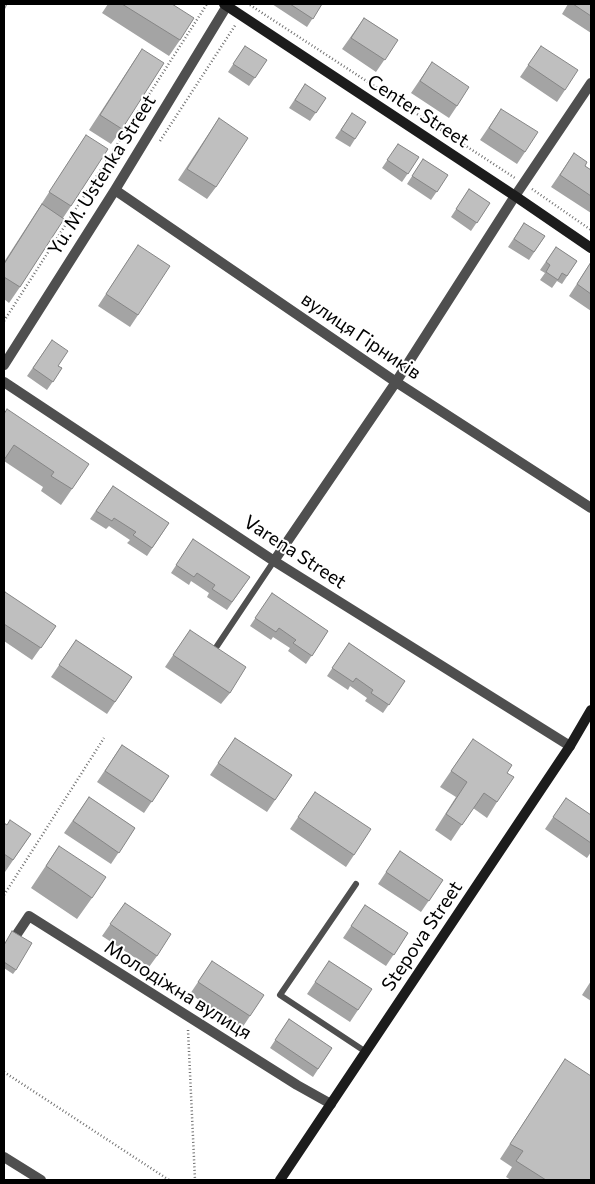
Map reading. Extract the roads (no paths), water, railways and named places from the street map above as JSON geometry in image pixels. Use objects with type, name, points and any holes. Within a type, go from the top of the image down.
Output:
[{"type":"main road","name":"Center Street","points":[[227,4],[591,248]]},
{"type":"main road","name":"Stepova Street","points":[[280,1180],[570,746],[591,710]]},
{"type":"street","name":"Yu. M. Ustenka Street","points":[[4,365],[115,190],[227,4]]},
{"type":"street","points":[[274,561],[396,382],[515,196],[591,83]]},
{"type":"street","name":"вулиця Гірників","points":[[115,190],[396,382],[591,508]]},
{"type":"street","name":"Varena Street","points":[[4,382],[274,561],[570,746]]},
{"type":"street","name":"Молодіжна вулиця","points":[[15,937],[29,916],[297,1086],[331,1104]]},
{"type":"street","points":[[4,1157],[41,1180]]},
{"type":"lane","points":[[212,654],[274,561]]},
{"type":"lane","points":[[356,884],[280,994],[366,1052]]}]
